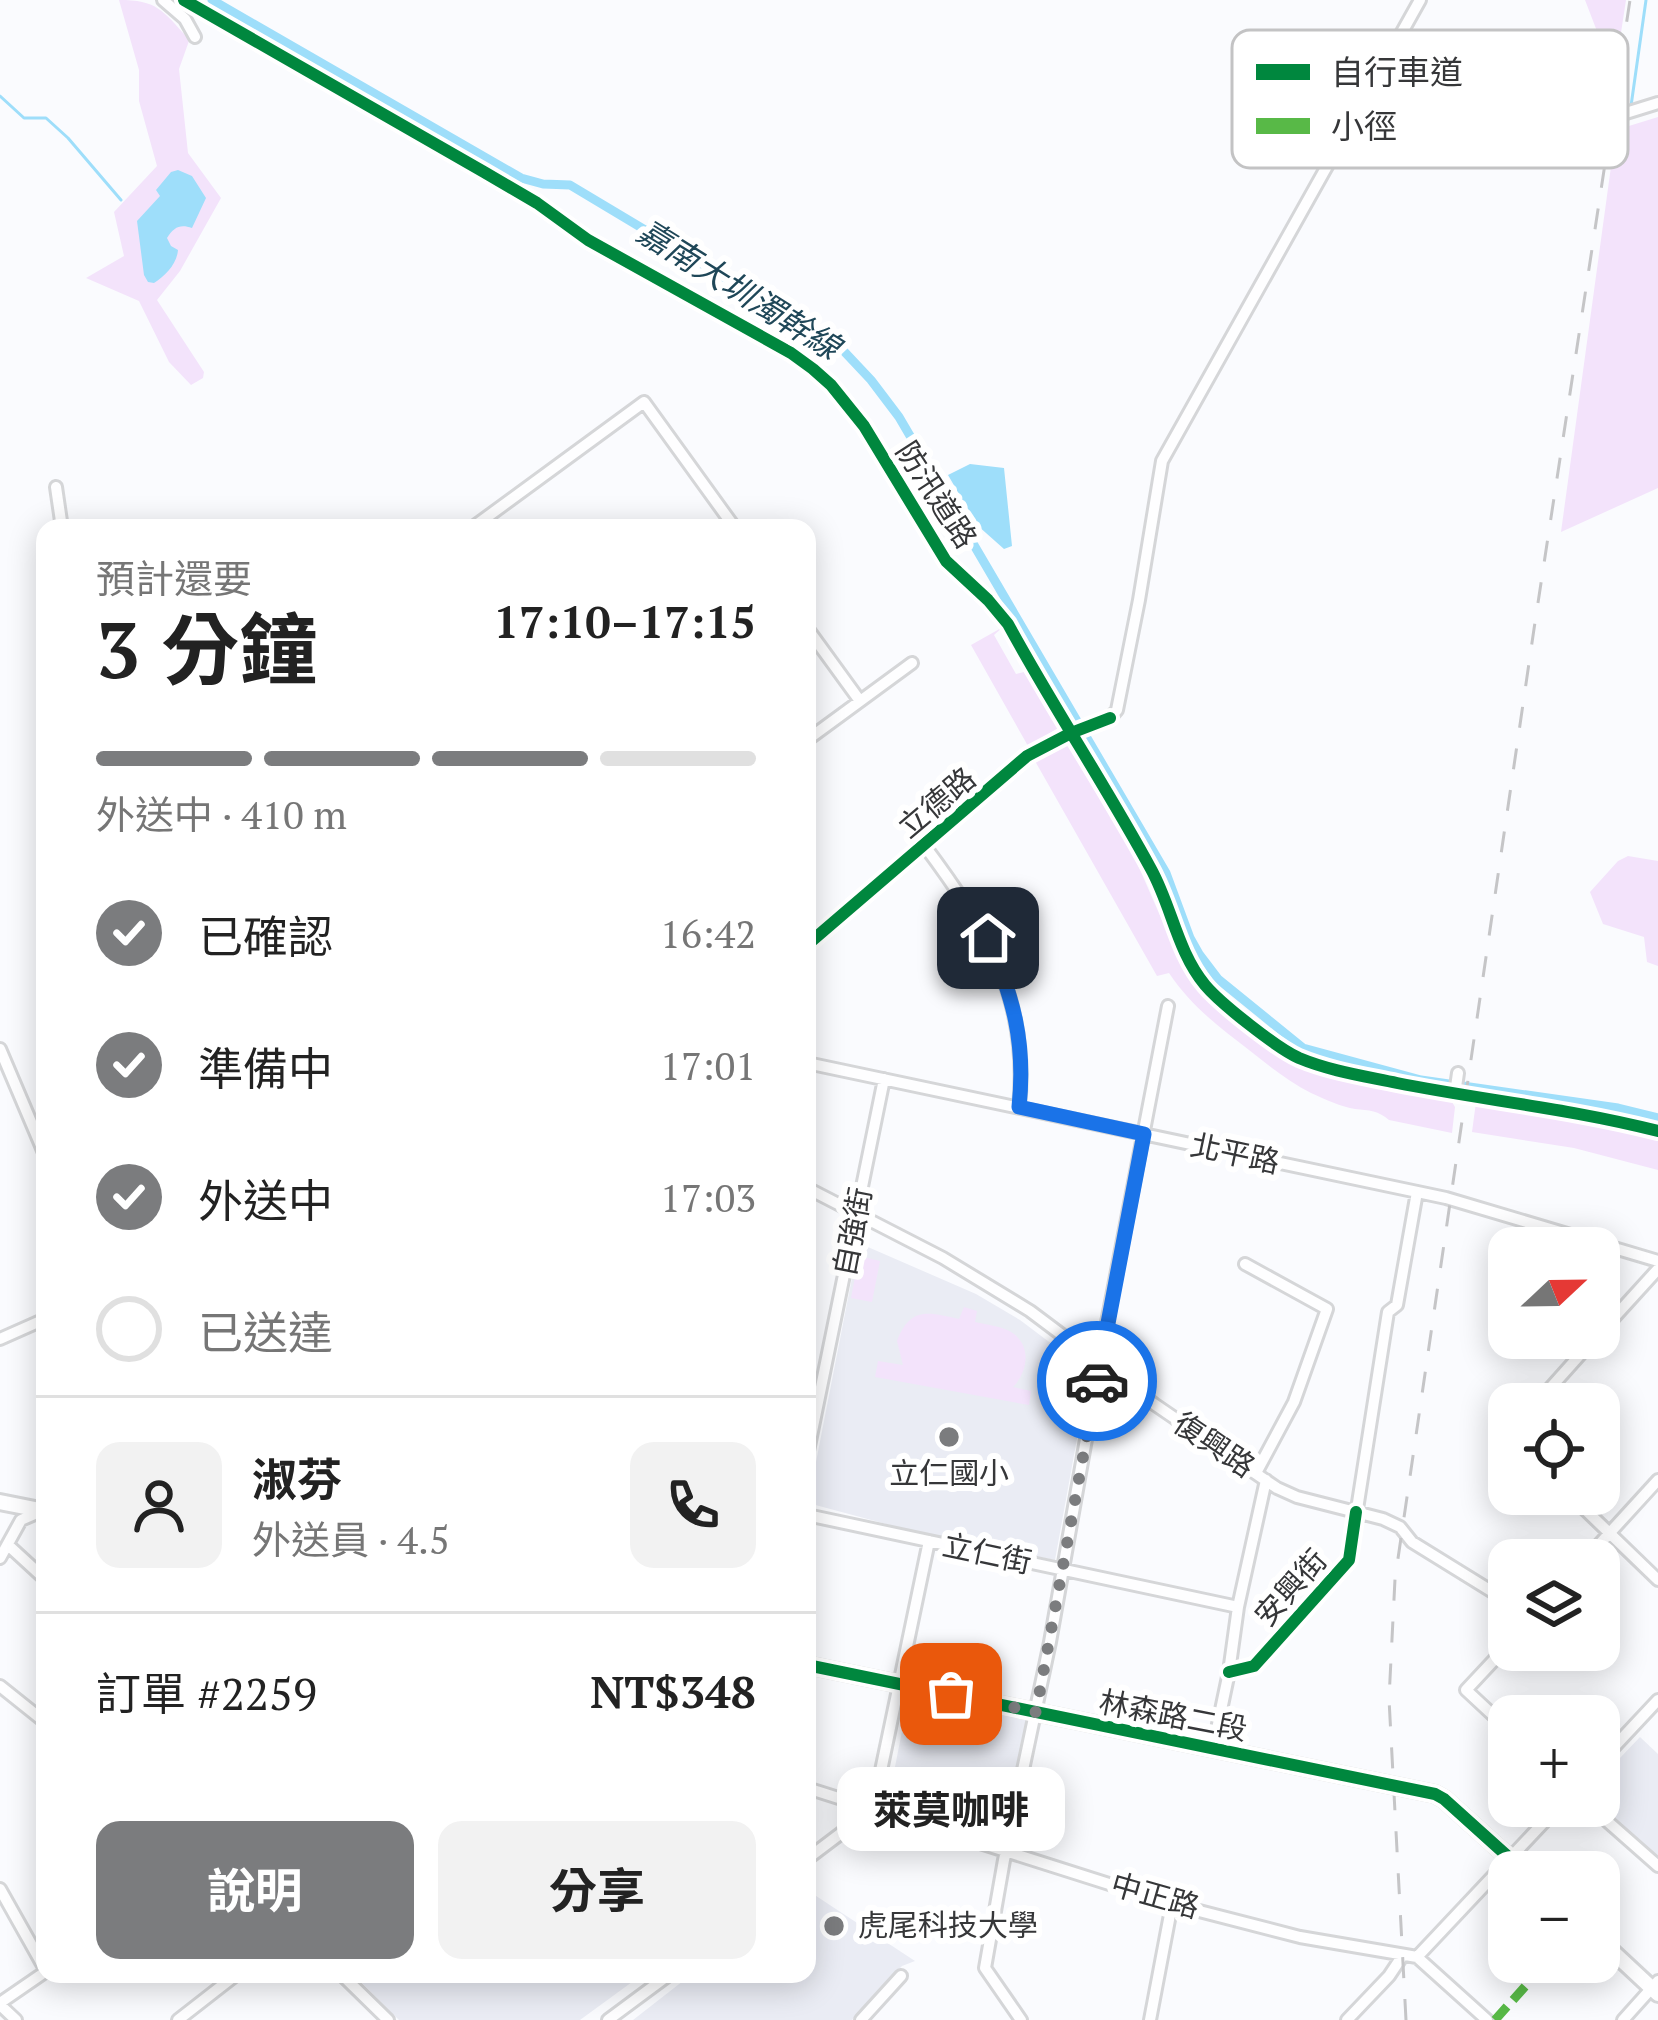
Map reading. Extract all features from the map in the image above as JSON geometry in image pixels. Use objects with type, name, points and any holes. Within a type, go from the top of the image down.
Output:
[{"type":"main road","points":[[0,1502],[36,1509]]},
{"type":"main road","name":"林森路二段","points":[[816,1667],[1435,1794],[1502,1851]]},
{"type":"main road","points":[[1620,1957],[1656,1988]]},
{"type":"street","points":[[163,0],[185,19],[195,37]]},
{"type":"street","name":"防汛道路","points":[[184,0],[537,203],[588,240],[791,352],[831,385],[864,426],[946,561],[1008,624],[1154,873],[1180,944],[1206,987],[1235,1012],[1296,1057],[1342,1072],[1658,1131]]},
{"type":"street","name":"立德路","points":[[1403,30],[1420,0]]},
{"type":"street","points":[[1628,112],[1658,103]]},
{"type":"street","name":"立德路","points":[[816,937],[1027,756],[1118,710],[1162,461],[1326,168]]},
{"type":"street","points":[[484,519],[644,402],[728,519]]},
{"type":"street","points":[[56,487],[61,519]]},
{"type":"street","points":[[816,640],[860,701]]},
{"type":"street","points":[[816,733],[912,663]]},
{"type":"street","points":[[925,845],[988,938],[1007,982],[1022,1053],[1019,1107]]},
{"type":"street","points":[[1021,2020],[986,1968],[1168,1006]]},
{"type":"street","points":[[0,1048],[36,1134]]},
{"type":"street","name":"北平路","points":[[816,1065],[1449,1199],[1658,1265]]},
{"type":"street","points":[[1455,1094],[1458,1073]]},
{"type":"street","name":"自強街","points":[[816,1395],[884,1079]]},
{"type":"street","name":"安興街","points":[[1229,1672],[1254,1666],[1349,1560],[1388,1312],[1397,1305],[1417,1192]]},
{"type":"street","name":"復興路","points":[[816,1193],[943,1258],[1014,1302],[1261,1476],[1297,1497],[1400,1527],[1412,1541],[1488,1589]]},
{"type":"street","points":[[1213,1748],[1261,1476],[1327,1309],[1245,1264]]},
{"type":"street","points":[[1620,1309],[1658,1265]]},
{"type":"street","points":[[0,1339],[36,1323]]},
{"type":"street","points":[[1554,1383],[1576,1359]]},
{"type":"street","points":[[1604,1539],[1658,1480]]},
{"type":"street","points":[[0,1558],[21,1520],[36,1514]]},
{"type":"street","points":[[1591,1515],[1658,1580]]},
{"type":"street","name":"立仁街","points":[[816,1517],[1238,1607]]},
{"type":"street","points":[[816,1852],[873,1809],[929,1541]]},
{"type":"street","points":[[8,1545],[36,1571]]},
{"type":"street","points":[[1488,1666],[1466,1690],[1488,1710]]},
{"type":"street","points":[[0,1686],[36,1715]]},
{"type":"street","points":[[1620,1741],[1658,1700]]},
{"type":"street","name":"中正路","points":[[816,1791],[1172,1904],[1300,1937],[1410,1956]]},
{"type":"street","points":[[1517,1851],[1539,1827]]},
{"type":"street","points":[[1614,1827],[1658,1866]]},
{"type":"street","points":[[1347,2020],[1488,1880]]},
{"type":"street","points":[[0,1889],[36,1955]]},
{"type":"street","points":[[1150,2020],[1172,1904]]},
{"type":"street","points":[[1410,1956],[1487,2020]]},
{"type":"street","points":[[861,2020],[901,1976]]},
{"type":"street","points":[[16,2020],[0,2004],[36,1978]]},
{"type":"street","points":[[178,2020],[225,1983]]},
{"type":"street","points":[[350,1983],[388,2020]]},
{"type":"street","points":[[608,2020],[658,1983]]},
{"type":"street","points":[[1623,2020],[1656,1988]]},
{"type":"shaded area","points":[[119,0],[158,8],[187,37],[179,69],[188,153],[221,198],[180,271],[157,300],[204,372],[191,385],[169,362],[139,301],[86,278],[124,256],[114,212],[157,166],[139,101],[139,70]]},
{"type":"shaded area","points":[[1585,0],[1626,0],[1621,30],[1597,30]]},
{"type":"shaded area","points":[[1658,117],[1658,488],[1561,532],[1611,168],[1628,168],[1628,126]]},
{"type":"shaded area","points":[[1003,627],[994,635],[1016,674],[1028,671],[1060,727],[1028,746],[971,645]]},
{"type":"shaded area","points":[[1067,741],[1134,856],[1179,959],[1205,994],[1270,1047],[1306,1067],[1452,1102],[1452,1133],[1389,1120],[1311,1093],[1216,1024],[1169,973],[1157,976],[1035,761]]},
{"type":"shaded area","points":[[1628,856],[1658,861],[1658,966],[1647,962],[1644,937],[1603,924],[1590,892]]},
{"type":"shaded area","points":[[1476,1102],[1658,1135],[1658,1170],[1574,1148],[1472,1132]]},
{"type":"shaded area","name":"立仁國小","points":[[861,1244],[976,1294],[1089,1372],[1055,1560],[916,1532],[816,1505],[816,1462]]},
{"type":"shaded area","points":[[859,1256],[880,1261],[872,1302],[851,1298]]},
{"type":"shaded area","points":[[964,1307],[977,1311],[975,1322],[1005,1329],[1020,1340],[1026,1361],[1013,1387],[1031,1391],[1029,1405],[875,1377],[878,1361],[903,1365],[897,1341],[914,1317],[930,1314],[959,1319]]},
{"type":"shaded area","points":[[909,1695],[1026,1720],[1003,1838],[888,1803]]},
{"type":"shaded area","points":[[1640,1737],[1658,1754],[1658,1856],[1620,1824],[1620,1758]]},
{"type":"shaded area","name":"虎尾科技大學","points":[[816,1896],[915,1961],[902,1966],[852,2020],[633,2020],[680,1983],[816,1983]]},
{"type":"shaded area","points":[[362,1983],[631,1983],[580,2020],[399,2020]]},
{"type":"water","points":[[178,170],[192,176],[206,198],[192,228],[178,227],[167,238],[178,250],[173,265],[154,283],[148,282],[137,221],[160,196],[156,190]]},
{"type":"water","points":[[970,464],[1004,468],[1012,546],[1004,549],[977,525],[948,475]]},
{"type":"waterway","name":"嘉南大圳濁幹線","points":[[212,0],[521,178],[570,185],[839,346],[899,417],[1166,873],[1199,954],[1218,979],[1303,1048],[1421,1080],[1658,1118]]},
{"type":"waterway","points":[[1631,106],[1646,0]]},
{"type":"waterway","points":[[0,96],[24,118],[46,118],[121,200]]},
{"type":"railway","points":[[1625,30],[1630,0]]},
{"type":"railway","points":[[1406,2020],[1389,1699],[1395,1579],[1604,168]]},
{"type":"marked path","points":[[1495,2020],[1528,1983]]},
{"type":"cycle path","points":[[184,0],[537,203],[588,240],[791,353],[831,385],[864,426],[946,561],[1008,624],[1151,869],[1196,972],[1250,1025],[1299,1058],[1335,1070],[1658,1131]]},
{"type":"cycle path","points":[[816,937],[1027,756],[1110,718]]},
{"type":"cycle path","points":[[1229,1672],[1254,1666],[1349,1560],[1356,1512]]},
{"type":"cycle path","points":[[816,1667],[1435,1794],[1502,1851]]},
{"type":"way so far","points":[[951,1694],[1036,1712],[1097,1381]]},
{"type":"place","name":"立仁國小","points":[[949,1437]]},
{"type":"place","name":"萊莫咖啡","points":[[951,1694]]},
{"type":"place","name":"虎尾科技大學","points":[[834,1926]]},
{"type":"route","points":[[988,938],[1007,982],[1018,1027],[1022,1053],[1019,1107],[1144,1134],[1097,1381]]}]
